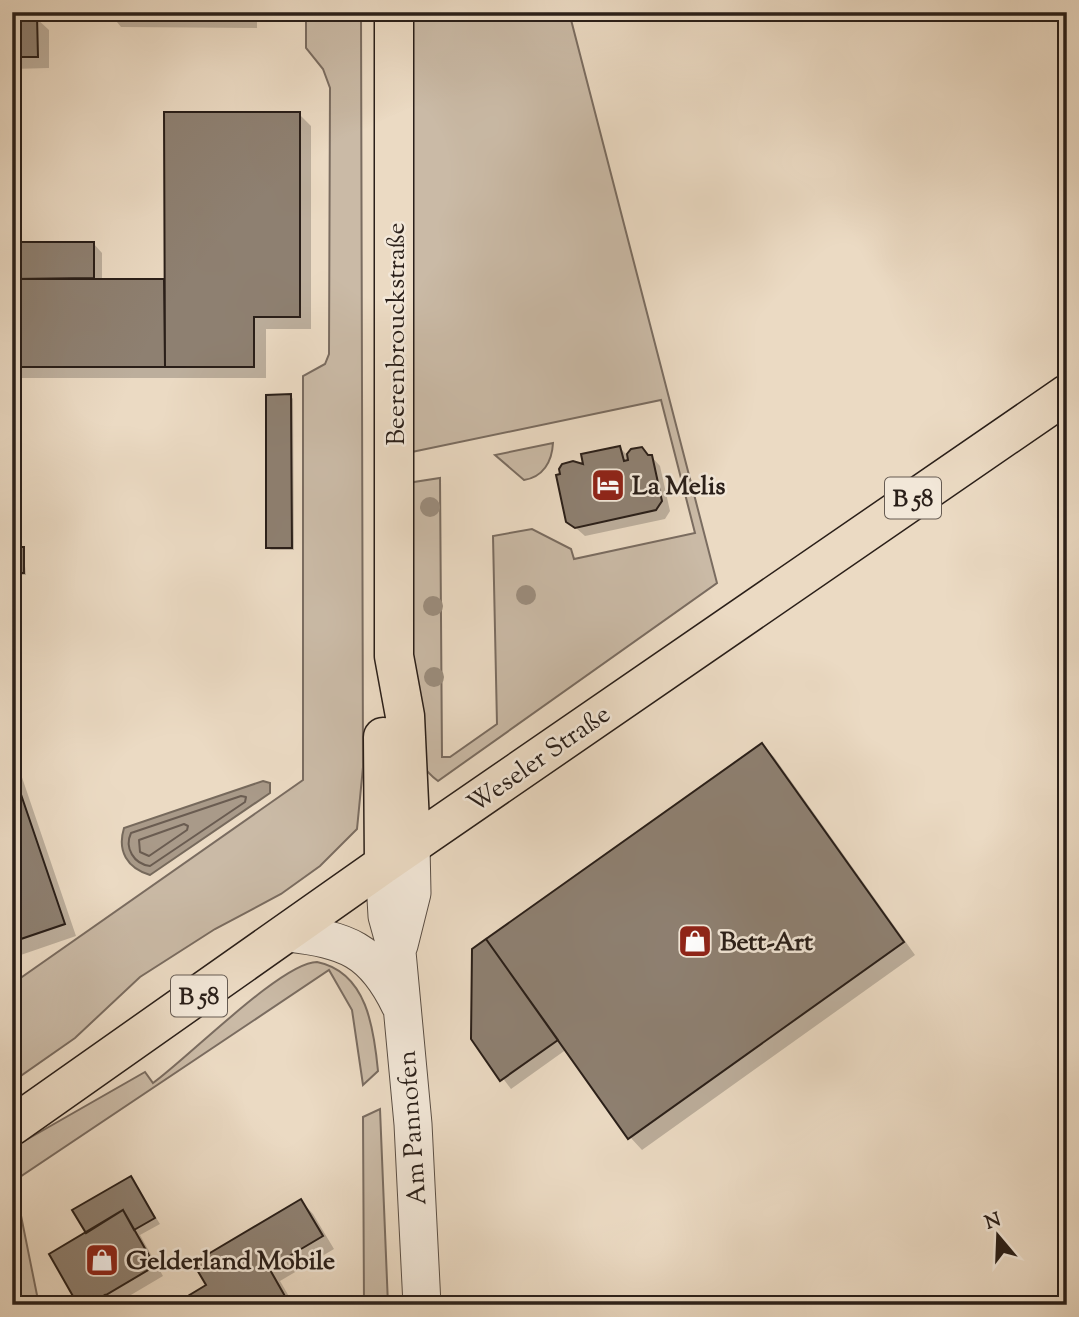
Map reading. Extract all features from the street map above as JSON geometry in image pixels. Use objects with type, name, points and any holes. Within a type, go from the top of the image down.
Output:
[{"type":"main road","name":"Beerenbrouckstraße","points":[[394,12],[394,656],[383,714],[398,855]]},
{"type":"main road","name":"Weseler Straße","points":[[12,1126],[398,855],[1067,394]]},
{"type":"street","name":"Am Pannofen","points":[[398,855],[387,916],[397,953],[413,1124],[422,1305]]},
{"type":"street","points":[[288,933],[337,940],[362,954],[391,988],[402,1011]]},
{"type":"shaded area","points":[[306,12],[361,12],[363,767],[357,829],[320,866],[281,894],[215,929],[140,977],[75,1038],[12,1082],[12,984],[303,780],[303,376],[325,364],[329,354],[330,88],[323,69],[306,48]]},
{"type":"shaded area","points":[[406,12],[569,12],[717,583],[438,781],[422,764],[414,742],[408,487],[414,482],[440,478],[442,757],[450,757],[497,724],[493,536],[532,529],[571,549],[574,559],[695,533],[661,400],[407,453]]},
{"type":"shaded area","points":[[553,443],[551,456],[545,467],[536,476],[524,480],[495,455]]},
{"type":"shaded area","points":[[317,962],[334,968],[347,977],[365,1004],[374,1038],[378,1071],[363,1085],[352,1010],[329,970],[14,1181],[39,1305],[12,1305],[12,1148],[145,1072],[153,1083],[259,994],[301,966]]},
{"type":"shaded area","points":[[380,1109],[388,1305],[364,1305],[363,1117]]},
{"type":"water","points":[[263,781],[270,783],[270,793],[150,875],[135,868],[126,858],[122,844],[124,828]]},
{"type":"building","points":[[12,12],[18,12],[18,16],[37,16],[38,57],[12,57]]},
{"type":"building","points":[[107,12],[245,12],[245,16],[107,15]]},
{"type":"building","points":[[164,112],[300,112],[300,317],[254,317],[254,367],[165,367]]},
{"type":"building","points":[[12,242],[94,242],[94,278],[12,279]]},
{"type":"building","points":[[12,279],[164,279],[165,367],[12,367]]},
{"type":"building","points":[[291,394],[292,548],[266,548],[266,395]]},
{"type":"building","points":[[620,446],[624,461],[628,460],[627,454],[631,449],[642,447],[648,455],[652,455],[662,501],[656,510],[575,528],[566,522],[556,475],[560,474],[559,469],[562,464],[573,461],[583,464],[581,454]]},
{"type":"building","points":[[14,547],[14,573],[12,573]]},
{"type":"building","points":[[14,547],[24,547],[24,573],[14,573]]},
{"type":"building","name":"Bett-Art","points":[[762,743],[904,942],[628,1139],[486,939]]},
{"type":"building","points":[[12,768],[65,924],[12,942]]},
{"type":"building","points":[[486,939],[558,1040],[500,1081],[471,1039],[472,949]]},
{"type":"building","points":[[131,1176],[155,1218],[134,1230],[123,1210],[86,1233],[72,1210]]},
{"type":"building","points":[[301,1199],[323,1236],[269,1268],[290,1305],[173,1305],[206,1285],[193,1263]]},
{"type":"building","name":"Gelderland Mobile","points":[[123,1210],[155,1266],[89,1305],[78,1305],[49,1254]]},
{"type":"building","points":[[105,1295],[111,1305],[89,1305]]},
{"type":"place","name":"La Melis","points":[[608,485]]},
{"type":"place","name":"Bett-Art","points":[[695,941]]},
{"type":"place","name":"Gelderland Mobile","points":[[102,1260]]}]
